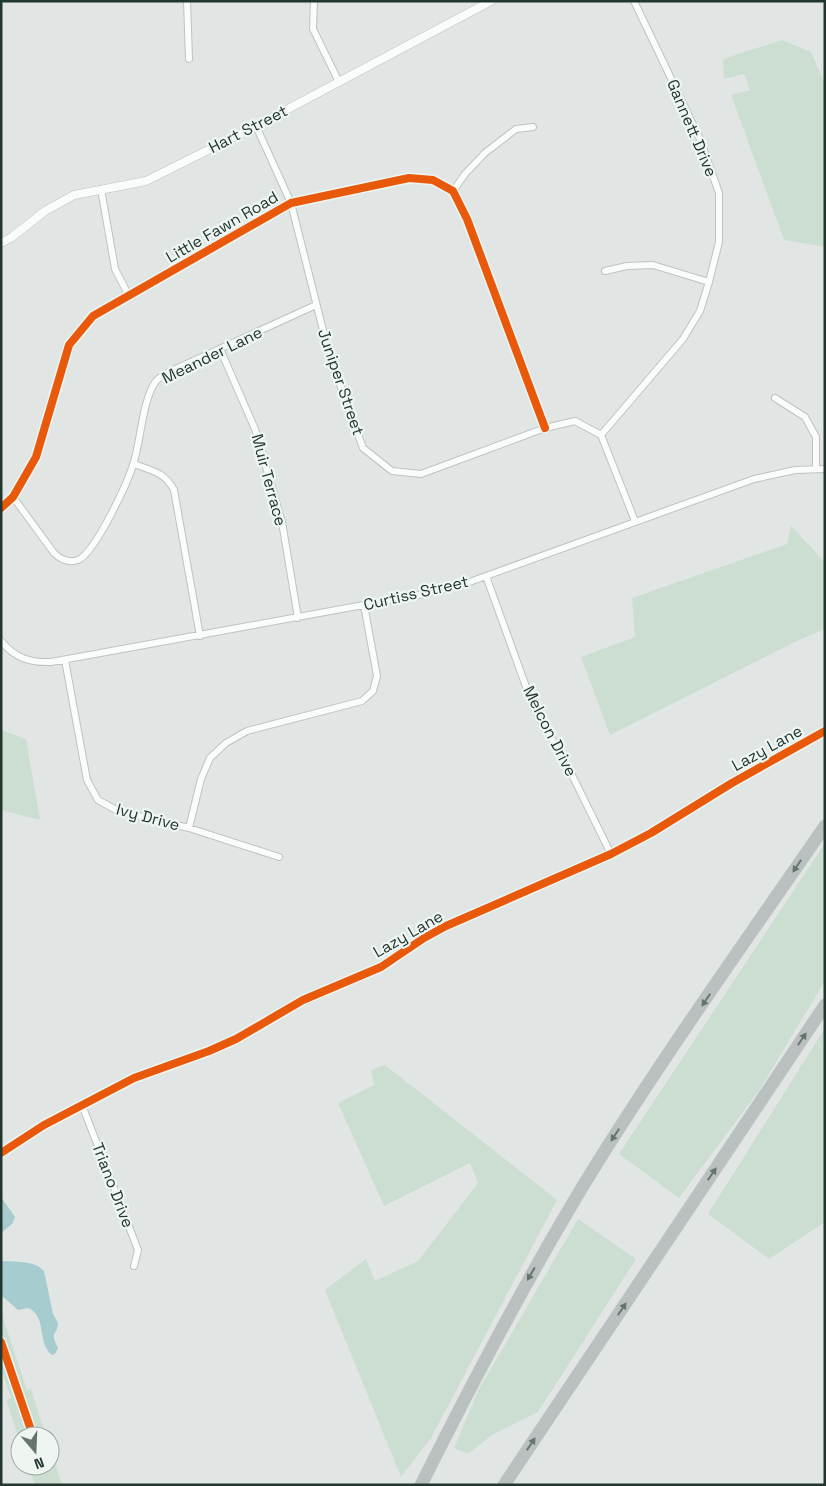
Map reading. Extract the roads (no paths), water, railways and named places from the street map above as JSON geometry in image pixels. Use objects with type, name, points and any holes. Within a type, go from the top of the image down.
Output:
[{"type":"highway","points":[[422,1485],[509,1314],[576,1197],[640,1097],[825,826]]},
{"type":"highway","points":[[504,1485],[825,1005]]},
{"type":"street","points":[[187,1],[189,59]]},
{"type":"street","points":[[314,1],[313,29],[339,82]]},
{"type":"street","name":"Hart Street","points":[[1,243],[12,237],[45,211],[74,195],[146,181],[256,126],[482,3],[491,1]]},
{"type":"street","name":"Gannett Drive","points":[[602,435],[683,338],[700,312],[718,242],[720,193],[700,139],[634,1]]},
{"type":"street","name":"Juniper Street","points":[[256,126],[291,203],[329,354],[363,448],[392,471],[421,474],[545,428],[575,421],[602,435]]},
{"type":"street","points":[[533,128],[516,129],[493,147],[465,174],[453,192],[467,219],[545,428]]},
{"type":"street","name":"Little Fawn Road","points":[[1,508],[13,497],[36,457],[69,345],[93,316],[291,203],[409,178],[433,180],[453,192]]},
{"type":"street","points":[[101,189],[115,269],[129,296]]},
{"type":"street","points":[[605,271],[627,266],[653,265],[709,282]]},
{"type":"street","name":"Meander Lane","points":[[13,497],[54,553],[68,561],[79,560],[86,554],[114,513],[134,464],[149,397],[156,380],[169,372],[316,305]]},
{"type":"street","name":"Muir Terrace","points":[[220,349],[255,428],[282,522],[298,618]]},
{"type":"street","points":[[775,398],[805,418],[816,437],[816,468]]},
{"type":"street","points":[[602,435],[635,521]]},
{"type":"street","points":[[134,464],[159,472],[168,480],[174,490],[200,636]]},
{"type":"street","name":"Curtiss Street","points":[[1,641],[11,652],[29,661],[64,660],[444,590],[761,477],[787,471],[825,469]]},
{"type":"street","name":"Melcon Drive","points":[[486,576],[533,706],[571,773],[611,854]]},
{"type":"street","points":[[189,828],[201,780],[210,758],[226,743],[247,731],[362,700],[373,691],[377,676],[364,606]]},
{"type":"street","name":"Ivy Drive","points":[[64,660],[87,780],[98,800],[118,811],[189,828],[279,857]]},
{"type":"street","name":"Lazy Lane","points":[[1,1153],[44,1125],[134,1078],[209,1051],[248,1033],[303,1000],[381,967],[424,938],[446,926],[611,854],[651,834],[732,783],[825,731]]},
{"type":"street","name":"Triano Drive","points":[[82,1106],[138,1250],[134,1266]]},
{"type":"water","points":[[1,1197],[15,1217],[12,1224],[1,1233]]},
{"type":"water","points":[[1,1261],[30,1263],[44,1271],[53,1314],[58,1323],[54,1336],[58,1348],[55,1354],[52,1355],[47,1350],[38,1317],[34,1312],[28,1308],[18,1310],[1,1295]]}]
